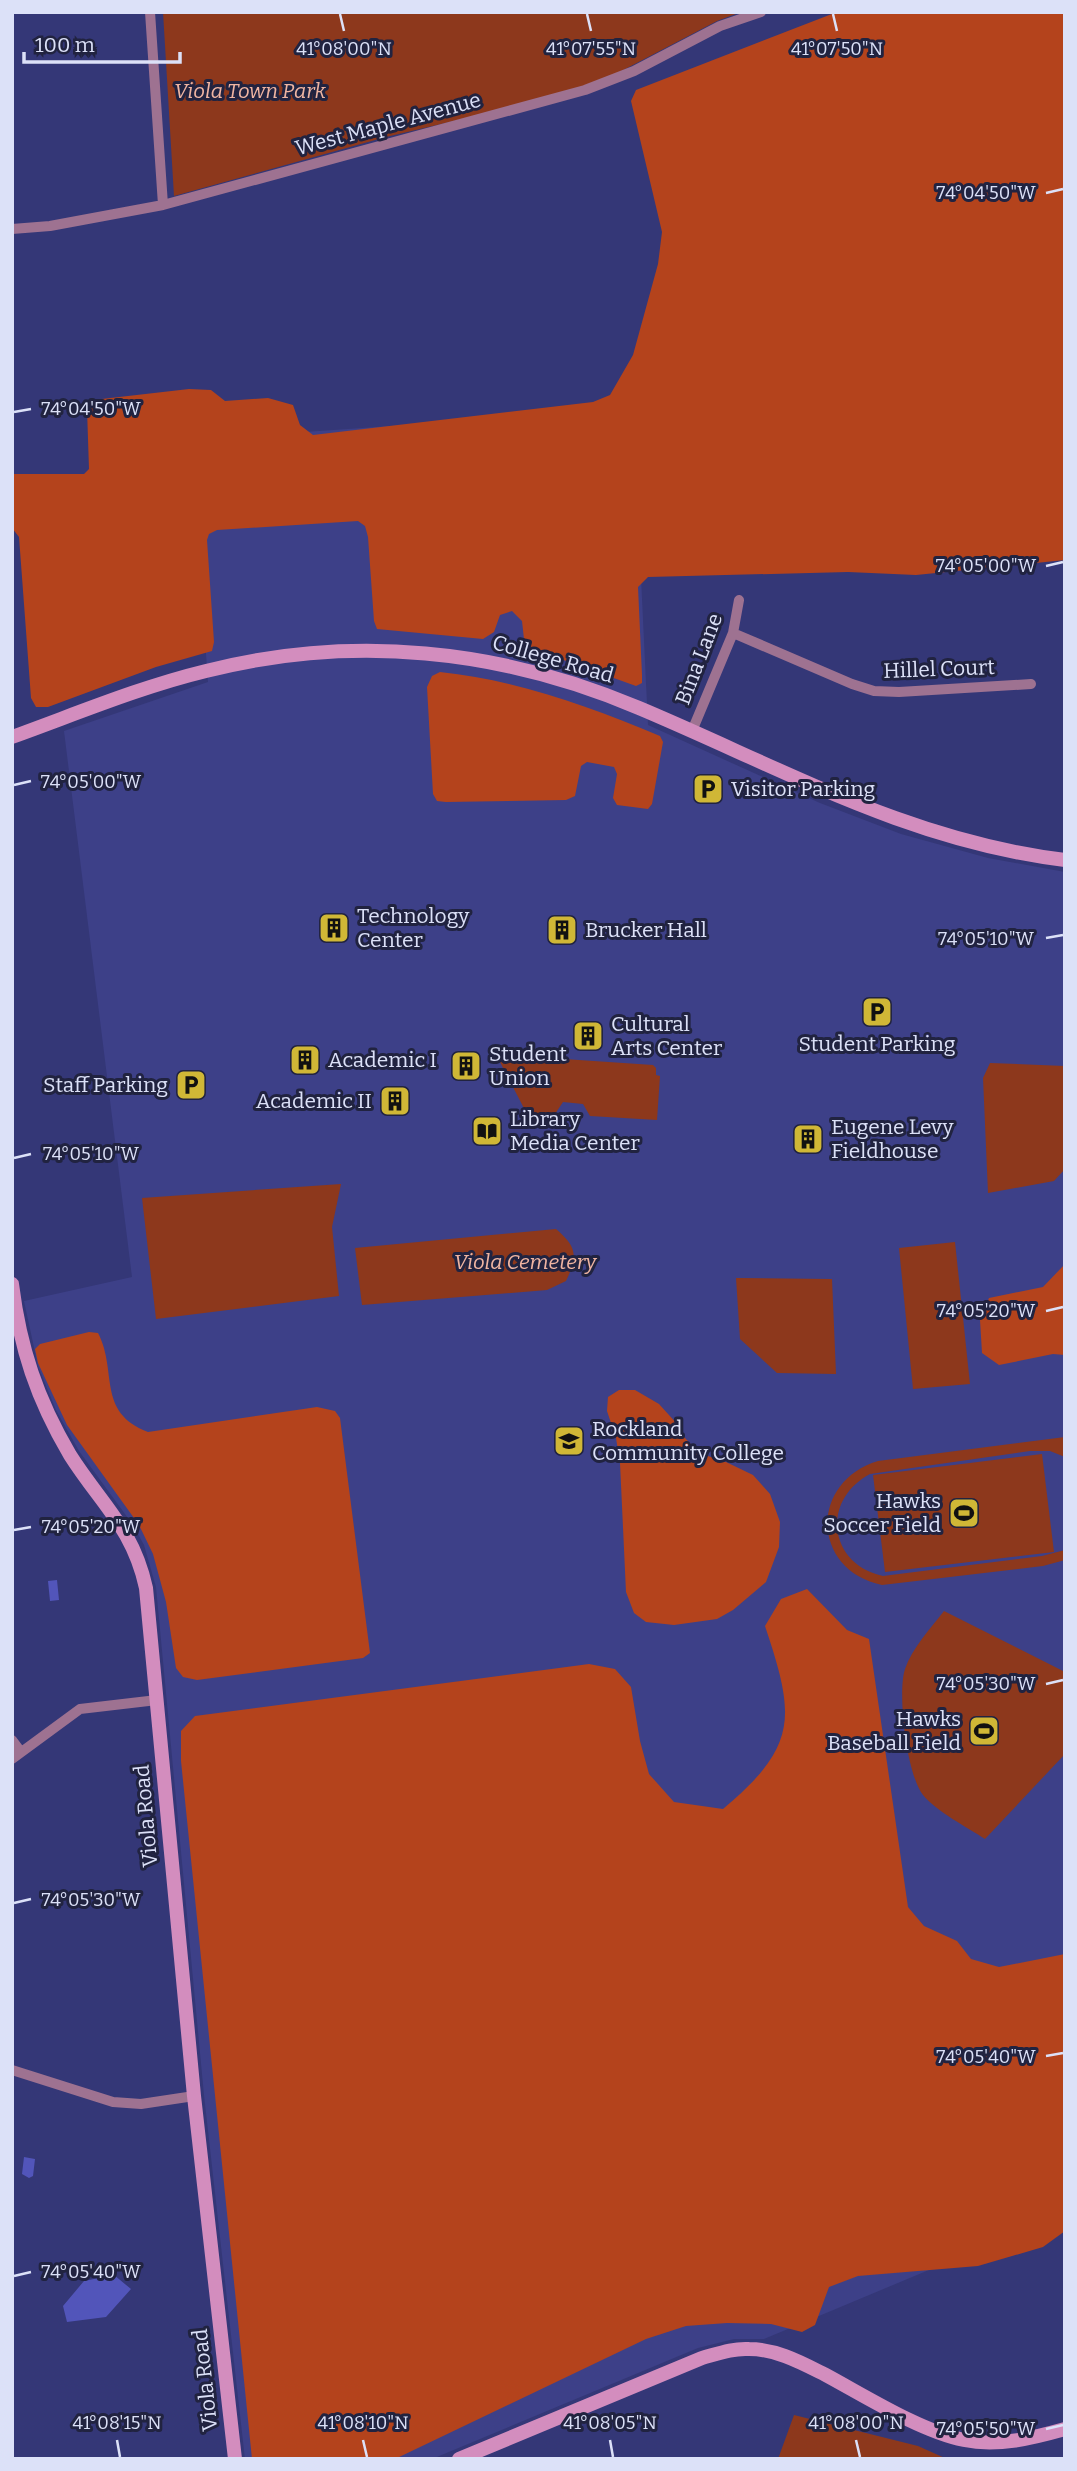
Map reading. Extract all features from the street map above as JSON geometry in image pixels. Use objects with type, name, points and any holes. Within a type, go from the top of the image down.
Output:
[{"type":"street","points":[[150,12],[163,205]]},
{"type":"street","name":"West Maple Avenue","points":[[12,229],[50,226],[163,205],[585,90],[634,71],[720,26],[761,12]]},
{"type":"street","name":"Bina Lane","points":[[692,731],[733,633],[739,600]]},
{"type":"street","name":"Hillel Court","points":[[733,633],[874,691],[899,692],[1031,684]]},
{"type":"street","name":"College Road","points":[[12,737],[150,687],[205,671],[296,654],[357,650],[444,654],[531,670],[614,697],[825,792],[904,823],[990,846],[1065,860]]},
{"type":"street","name":"Viola Road","points":[[12,1284],[23,1348],[42,1403],[71,1456],[125,1530],[142,1568],[149,1608],[194,2096],[235,2459]]},
{"type":"street","points":[[12,1740],[17,1755],[80,1709],[157,1700]]},
{"type":"street","points":[[12,2070],[113,2102],[141,2104],[194,2096]]},
{"type":"street","points":[[459,2459],[677,2368],[719,2353],[749,2348],[791,2358],[918,2423],[961,2439],[981,2442],[1007,2441],[1065,2429]]},
{"type":"shaded area","points":[[837,12],[1065,12],[1065,560],[916,575],[848,572],[648,577],[638,587],[642,683],[636,686],[533,649],[524,639],[522,621],[512,611],[500,615],[494,632],[483,639],[377,629],[374,621],[368,537],[365,526],[358,521],[217,530],[209,534],[207,540],[214,642],[212,651],[156,667],[48,707],[36,707],[31,698],[19,537],[12,528],[12,474],[84,474],[89,469],[87,409],[93,400],[189,389],[211,390],[225,401],[268,398],[293,405],[300,425],[313,435],[593,402],[610,395],[633,355],[658,264],[662,232],[631,101],[636,90]]},
{"type":"shaded area","name":"Rockland Community College","points":[[633,409],[648,725],[820,803],[901,834],[988,858],[1065,872],[1065,2213],[764,2339],[734,2339],[698,2348],[432,2459],[245,2459],[204,2095],[156,1587],[144,1545],[133,1525],[79,1451],[56,1410],[38,1366],[24,1301],[132,1277],[64,731],[208,682],[191,440]]},
{"type":"shaded area","points":[[440,672],[525,688],[606,714],[660,736],[663,742],[652,804],[648,809],[617,805],[613,798],[617,774],[614,767],[587,762],[581,766],[575,796],[566,800],[437,801],[433,794],[427,687],[432,676]]},
{"type":"shaded area","points":[[1065,1264],[1065,1355],[1053,1354],[999,1365],[982,1353],[980,1320],[989,1298],[1043,1287]]},
{"type":"shaded area","points":[[89,1332],[98,1333],[104,1347],[111,1389],[121,1413],[132,1424],[148,1432],[317,1407],[335,1411],[340,1418],[370,1653],[363,1658],[197,1680],[183,1677],[176,1668],[166,1602],[153,1554],[139,1525],[67,1425],[38,1363],[35,1349],[40,1344]]},
{"type":"shaded area","points":[[619,1390],[635,1390],[659,1404],[699,1453],[753,1475],[770,1494],[780,1522],[779,1547],[766,1582],[733,1610],[717,1619],[674,1625],[646,1622],[634,1613],[626,1592],[620,1463],[616,1438],[607,1411],[608,1397]]},
{"type":"shaded area","points":[[57,1580],[59,1600],[50,1601],[48,1581]]},
{"type":"shaded area","points":[[807,1589],[847,1630],[869,1639],[908,1907],[924,1926],[957,1941],[971,1959],[999,1967],[1065,1954],[1065,2231],[1043,2247],[978,2266],[858,2276],[829,2287],[815,2325],[802,2332],[771,2324],[727,2323],[686,2326],[646,2339],[395,2459],[252,2459],[181,1761],[181,1731],[195,1716],[589,1664],[615,1669],[631,1687],[640,1741],[649,1774],[674,1802],[723,1809],[766,1766],[778,1747],[784,1727],[785,1707],[782,1684],[765,1626],[781,1599]]},
{"type":"shaded area","points":[[24,2157],[35,2159],[33,2176],[29,2178],[22,2174]]},
{"type":"shaded area","points":[[114,2275],[131,2289],[106,2317],[67,2322],[63,2306],[84,2281]]},
{"type":"green space","name":"Viola Town Park","points":[[163,12],[741,12],[717,21],[585,90],[386,137],[174,196]]},
{"type":"green space","points":[[518,1052],[563,1055],[564,1059],[653,1065],[656,1075],[660,1076],[657,1120],[590,1116],[583,1104],[563,1102],[555,1114],[535,1113],[528,1116],[500,1062]]},
{"type":"green space","points":[[990,1063],[1065,1066],[1065,1169],[1054,1181],[988,1193],[983,1078]]},
{"type":"green space","points":[[341,1184],[332,1227],[339,1296],[156,1319],[142,1198]]},
{"type":"green space","name":"Viola Cemetery","points":[[556,1229],[572,1247],[574,1258],[566,1281],[547,1290],[362,1305],[355,1248]]},
{"type":"green space","points":[[955,1242],[970,1384],[913,1389],[899,1248]]},
{"type":"green space","points":[[736,1278],[832,1279],[836,1374],[777,1373],[740,1339]]},
{"type":"green space","points":[[1065,1437],[1065,1457],[1050,1451],[1030,1451],[870,1474],[854,1485],[844,1499],[838,1515],[838,1530],[842,1545],[851,1559],[865,1569],[883,1576],[1042,1556],[1065,1550],[1065,1560],[1043,1566],[882,1585],[859,1576],[842,1562],[831,1545],[828,1525],[830,1506],[840,1487],[855,1472],[878,1461]]},
{"type":"green space","name":"Hawks Soccer Field","points":[[1042,1454],[1054,1552],[885,1572],[873,1475]]},
{"type":"green space","name":"Hawks Baseball Field","points":[[944,1611],[1065,1672],[1065,1754],[985,1839],[944,1813],[923,1795],[917,1785],[908,1753],[902,1696],[905,1669],[917,1646]]},
{"type":"green space","points":[[794,2415],[918,2446],[947,2459],[778,2459]]},
{"type":"place","name":"Visitor Parking","points":[[708,789]]},
{"type":"place","name":"Technology Center","points":[[334,928]]},
{"type":"place","name":"Brucker Hall","points":[[562,930]]},
{"type":"place","name":"Student Parking","points":[[877,1012]]},
{"type":"place","name":"Cultural Arts Center","points":[[588,1036]]},
{"type":"place","name":"Academic I","points":[[305,1060]]},
{"type":"place","name":"Student Union","points":[[466,1066]]},
{"type":"place","name":"Staff Parking","points":[[191,1085]]},
{"type":"place","name":"Academic II","points":[[395,1101]]},
{"type":"place","name":"Library Media Center","points":[[487,1131]]},
{"type":"place","name":"Eugene Levy Fieldhouse","points":[[808,1139]]},
{"type":"place","name":"Rockland Community College","points":[[569,1441]]},
{"type":"place","name":"Hawks Soccer Field","points":[[964,1513]]},
{"type":"place","name":"Hawks Baseball Field","points":[[984,1731]]}]
